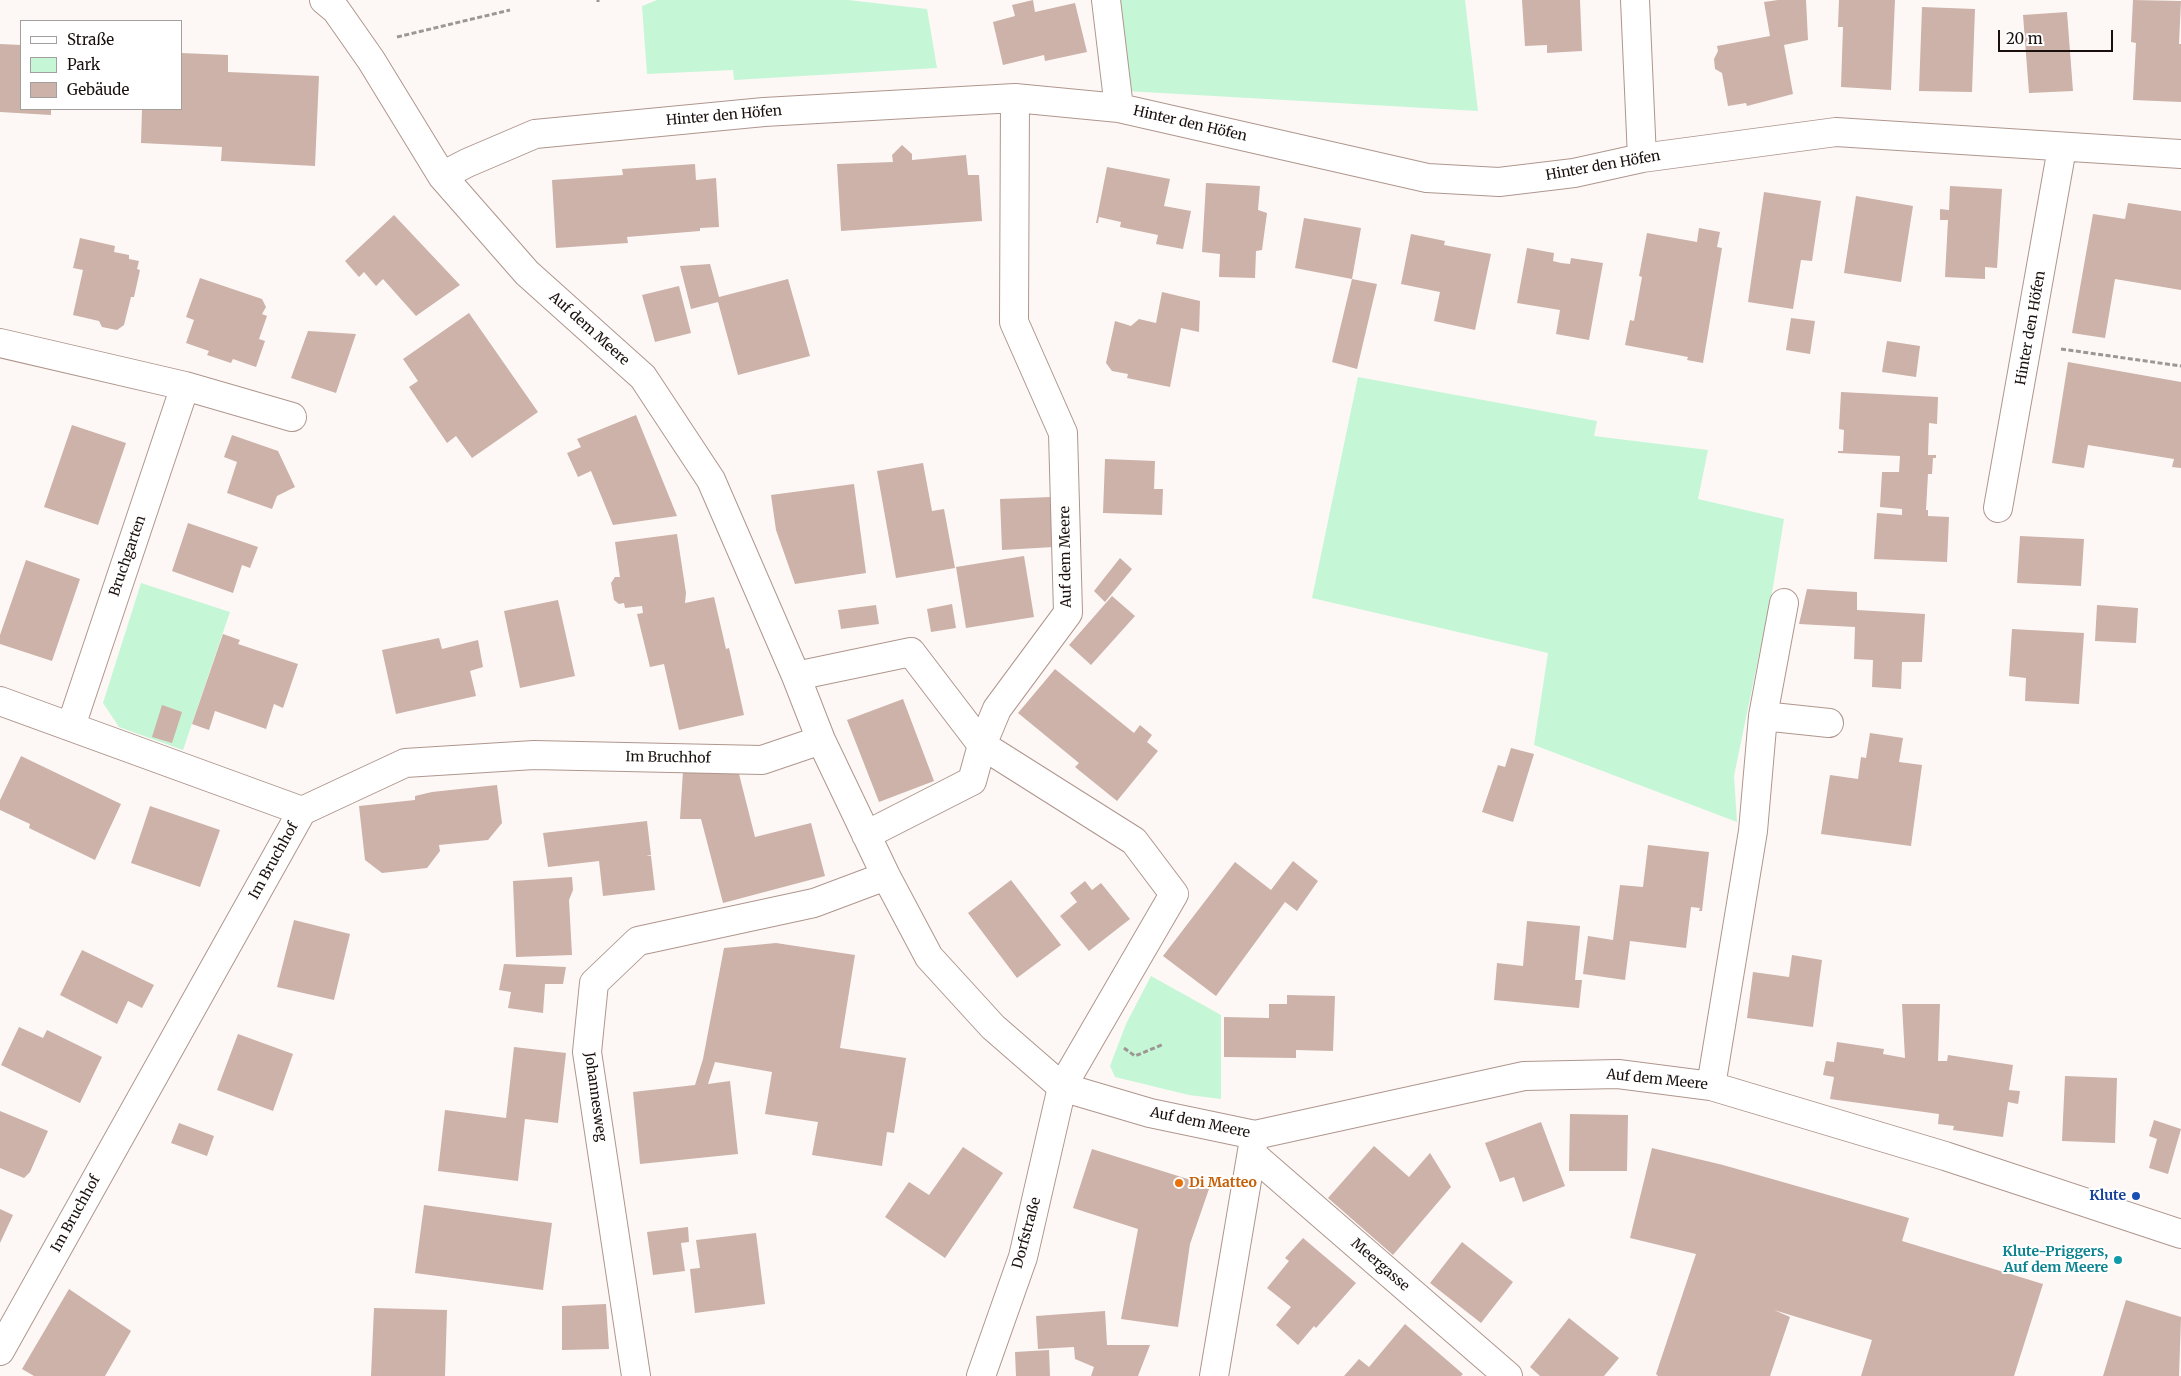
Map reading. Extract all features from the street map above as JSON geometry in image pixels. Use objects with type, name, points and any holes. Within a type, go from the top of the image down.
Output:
[{"type":"street","name":"Hinter den Höfen","points":[[1106,0],[1120,108]]},
{"type":"street","points":[[1635,0],[1642,158]]},
{"type":"street","name":"Auf dem Meere","points":[[330,5],[371,60],[442,176],[527,273],[643,378],[711,480],[796,676],[821,740],[886,876],[929,957],[993,1027],[1062,1087],[1253,1145],[1524,1076],[1618,1074],[1711,1086],[1945,1156],[2181,1234]]},
{"type":"street","name":"Hinter den Höfen","points":[[442,176],[467,162],[535,134],[764,112],[1015,98],[1120,108],[1427,178],[1499,182],[1574,173],[1642,158],[1836,132],[2062,148],[2181,154]]},
{"type":"street","name":"Auf dem Meere","points":[[866,835],[972,781],[982,745],[997,709],[1068,613],[1063,433],[1014,322],[1015,98]]},
{"type":"street","name":"Hinter den Höfen","points":[[1998,508],[2062,148]]},
{"type":"street","points":[[0,343],[185,386],[292,418]]},
{"type":"street","name":"Bruchgarten","points":[[71,726],[185,386]]},
{"type":"street","points":[[1711,1086],[1753,830],[1763,716],[1784,603]]},
{"type":"street","points":[[796,676],[912,652],[982,745],[1134,841],[1174,894],[1062,1087]]},
{"type":"street","points":[[0,700],[302,811]]},
{"type":"street","points":[[1763,716],[1829,723]]},
{"type":"street","name":"Im Bruchhof","points":[[0,1351],[302,811],[404,763],[534,755],[762,760],[821,740]]},
{"type":"street","name":"Johannesweg","points":[[636,1376],[587,1052],[594,983],[638,941],[814,904],[886,876]]},
{"type":"street","name":"Dorfstraße","points":[[981,1376],[1022,1257],[1062,1087]]},
{"type":"street","points":[[1214,1376],[1253,1145]]},
{"type":"street","name":"Meergasse","points":[[1253,1145],[1508,1376]]},
{"type":"path","points":[[371,60],[400,34],[510,10]]},
{"type":"path","points":[[2028,344],[2181,366]]},
{"type":"green space","points":[[657,0],[848,0],[927,9],[937,68],[734,80],[733,70],[647,74],[642,6]]},
{"type":"green space","points":[[1114,0],[1465,0],[1478,111],[1126,91]]},
{"type":"green space","points":[[1358,377],[1597,421],[1594,436],[1708,450],[1698,499],[1784,519],[1773,587],[1734,776],[1737,822],[1534,745],[1548,653],[1312,598]]},
{"type":"green space","points":[[141,583],[230,612],[183,750],[119,727],[103,703]]},
{"type":"green space","points":[[1151,976],[1221,1015],[1221,1099],[1189,1095],[1115,1077],[1110,1066],[1126,1024]]},
{"type":"building","points":[[1033,0],[1035,12],[1075,3],[1087,52],[1045,61],[1044,55],[1003,65],[993,22],[1015,16],[1012,5]]},
{"type":"building","points":[[1522,0],[1580,0],[1582,51],[1547,53],[1547,45],[1525,46]]},
{"type":"building","points":[[1806,0],[1808,40],[1784,45],[1793,94],[1747,106],[1746,103],[1728,106],[1722,73],[1715,69],[1714,59],[1718,51],[1717,46],[1770,36],[1764,2]]},
{"type":"building","points":[[1839,0],[1895,0],[1891,90],[1841,87],[1843,27],[1838,27]]},
{"type":"building","points":[[2133,0],[2181,1],[2179,44],[2181,44],[2181,102],[2133,100],[2136,43],[2131,42]]},
{"type":"building","points":[[1922,7],[1975,9],[1972,92],[1919,91]]},
{"type":"building","points":[[2067,12],[2073,91],[2029,93],[2023,15]]},
{"type":"building","points":[[0,44],[20,45],[20,110],[51,110],[51,115],[0,112]]},
{"type":"building","points":[[182,53],[228,55],[228,72],[319,76],[315,166],[221,161],[222,147],[141,143],[142,110],[182,110]]},
{"type":"building","points":[[902,145],[912,154],[912,160],[966,155],[968,175],[979,175],[982,221],[841,231],[837,164],[893,162],[892,155]]},
{"type":"building","points":[[695,164],[696,180],[716,178],[719,227],[700,228],[700,231],[627,237],[628,243],[556,248],[552,180],[623,175],[622,169]]},
{"type":"building","points":[[1107,167],[1170,179],[1164,206],[1191,211],[1183,249],[1156,244],[1158,235],[1120,227],[1121,222],[1099,217],[1098,223],[1096,223]]},
{"type":"building","points":[[1206,183],[1260,186],[1258,210],[1267,213],[1262,250],[1256,251],[1255,278],[1219,277],[1220,254],[1202,252]]},
{"type":"building","points":[[1950,186],[2002,189],[1997,268],[1985,267],[1985,279],[1945,277],[1948,220],[1940,220],[1940,209],[1949,210]]},
{"type":"building","points":[[1764,192],[1821,201],[1812,261],[1801,260],[1793,309],[1748,302]]},
{"type":"building","points":[[1856,196],[1913,206],[1901,282],[1844,273]]},
{"type":"building","points":[[2128,203],[2181,211],[2181,290],[2115,279],[2105,338],[2072,333],[2093,214],[2125,219]]},
{"type":"building","points":[[394,215],[460,285],[416,316],[383,279],[376,286],[364,272],[359,277],[345,261]]},
{"type":"building","points":[[1304,218],[1361,228],[1352,279],[1295,268]]},
{"type":"building","points":[[1699,228],[1720,232],[1717,247],[1722,248],[1703,363],[1687,360],[1688,357],[1625,345],[1630,320],[1634,321],[1642,277],[1639,276],[1647,233],[1697,242]]},
{"type":"building","points":[[1411,234],[1445,241],[1444,245],[1491,254],[1475,330],[1434,321],[1440,292],[1401,284]]},
{"type":"building","points":[[80,238],[115,246],[114,252],[129,255],[129,259],[139,261],[137,269],[140,270],[134,297],[131,297],[124,325],[117,330],[102,327],[99,321],[73,315],[83,270],[73,268]]},
{"type":"building","points":[[1527,248],[1554,253],[1553,261],[1561,263],[1570,264],[1571,258],[1603,263],[1589,340],[1556,334],[1560,310],[1517,303]]},
{"type":"building","points":[[710,264],[719,297],[788,279],[810,356],[738,375],[718,302],[691,309],[680,266]]},
{"type":"building","points":[[200,278],[262,299],[266,307],[262,314],[267,316],[259,339],[265,341],[256,367],[233,359],[231,363],[207,355],[209,351],[186,343],[194,320],[186,317]]},
{"type":"building","points":[[1352,279],[1377,284],[1357,369],[1332,362]]},
{"type":"building","points":[[679,286],[691,333],[655,342],[642,295]]},
{"type":"building","points":[[1162,292],[1200,301],[1199,332],[1181,328],[1170,387],[1127,378],[1128,374],[1112,371],[1106,363],[1115,321],[1131,326],[1139,319],[1156,323]]},
{"type":"building","points":[[469,313],[538,412],[472,458],[456,436],[447,443],[409,387],[418,381],[403,359]]},
{"type":"building","points":[[1791,318],[1815,321],[1810,354],[1786,350]]},
{"type":"building","points":[[308,331],[356,334],[336,393],[291,378]]},
{"type":"building","points":[[1887,341],[1920,346],[1916,377],[1882,372]]},
{"type":"building","points":[[2068,362],[2181,382],[2181,468],[2172,467],[2174,459],[2088,445],[2084,468],[2052,463]]},
{"type":"building","points":[[1841,392],[1938,397],[1937,424],[1929,423],[1928,455],[1936,455],[1936,458],[1933,458],[1932,474],[1928,474],[1926,510],[1928,510],[1928,516],[1949,517],[1947,562],[1874,559],[1877,513],[1902,515],[1902,509],[1880,507],[1882,472],[1899,472],[1900,456],[1838,453],[1838,451],[1843,451],[1844,430],[1839,429]]},
{"type":"building","points":[[636,415],[677,516],[613,525],[591,471],[578,477],[567,453],[581,447],[577,439]]},
{"type":"building","points":[[72,425],[126,443],[98,525],[44,507]]},
{"type":"building","points":[[232,435],[278,451],[295,487],[277,496],[272,509],[227,493],[237,462],[224,457]]},
{"type":"building","points":[[1105,459],[1155,461],[1154,489],[1163,489],[1162,515],[1103,513]]},
{"type":"building","points":[[923,463],[932,511],[944,509],[955,568],[896,578],[877,471]]},
{"type":"building","points":[[854,484],[866,573],[795,584],[776,530],[771,495]]},
{"type":"building","points":[[1051,497],[1054,547],[1002,550],[1000,499]]},
{"type":"building","points":[[188,523],[258,547],[250,568],[242,565],[233,593],[172,571]]},
{"type":"building","points":[[677,534],[686,593],[685,603],[714,597],[726,649],[729,648],[744,715],[679,730],[664,664],[650,667],[637,614],[643,613],[642,606],[625,608],[624,603],[619,604],[614,600],[611,583],[615,577],[620,577],[615,542]]},
{"type":"building","points":[[2020,536],[2084,539],[2081,586],[2017,583]]},
{"type":"building","points":[[1024,556],[1034,617],[966,628],[956,567]]},
{"type":"building","points":[[1120,558],[1132,569],[1105,602],[1094,591]]},
{"type":"building","points":[[26,560],[80,579],[52,661],[0,644],[0,635]]},
{"type":"building","points":[[1807,589],[1857,592],[1857,610],[1925,614],[1922,662],[1902,662],[1901,689],[1872,687],[1873,660],[1854,659],[1855,627],[1799,624]]},
{"type":"building","points":[[1112,596],[1135,616],[1091,665],[1069,645]]},
{"type":"building","points":[[558,600],[575,676],[520,688],[504,611]]},
{"type":"building","points":[[952,604],[956,628],[931,632],[927,609]]},
{"type":"building","points":[[876,605],[879,624],[841,629],[838,610]]},
{"type":"building","points":[[2097,605],[2138,608],[2136,643],[2095,641]]},
{"type":"building","points":[[2012,629],[2084,633],[2079,704],[2025,701],[2026,678],[2009,676]]},
{"type":"building","points":[[223,634],[240,640],[238,644],[298,664],[283,708],[274,704],[266,729],[215,711],[209,730],[192,724]]},
{"type":"building","points":[[439,638],[442,649],[478,640],[483,667],[470,671],[476,696],[396,714],[382,650]]},
{"type":"building","points":[[1055,669],[1134,733],[1140,725],[1152,735],[1147,742],[1158,751],[1117,801],[1075,767],[1079,763],[1018,713]]},
{"type":"building","points":[[903,699],[934,781],[879,802],[847,720]]},
{"type":"building","points":[[162,705],[182,712],[172,743],[152,737]]},
{"type":"building","points":[[1870,733],[1903,738],[1899,762],[1922,765],[1911,846],[1821,834],[1830,775],[1858,779],[1861,757],[1866,758]]},
{"type":"building","points":[[1511,748],[1534,754],[1513,822],[1482,812],[1498,765],[1505,767]]},
{"type":"building","points":[[21,756],[121,804],[95,860],[29,828],[30,824],[0,810],[0,800]]},
{"type":"building","points":[[683,771],[739,774],[755,837],[811,823],[825,876],[723,903],[701,819],[680,819]]},
{"type":"building","points":[[497,785],[502,823],[488,840],[439,845],[440,851],[427,868],[382,873],[365,860],[359,806],[415,800],[415,796],[432,792]]},
{"type":"building","points":[[150,806],[220,830],[200,887],[131,863]]},
{"type":"building","points":[[647,821],[651,855],[646,856],[651,856],[655,890],[603,896],[599,861],[548,867],[543,833]]},
{"type":"building","points":[[1648,845],[1709,852],[1702,911],[1699,911],[1700,908],[1691,907],[1686,948],[1630,941],[1625,980],[1583,974],[1588,936],[1613,940],[1620,885],[1643,887]]},
{"type":"building","points":[[1293,861],[1318,881],[1297,911],[1285,902],[1216,996],[1163,956],[1235,862],[1271,890]]},
{"type":"building","points":[[572,877],[573,890],[569,900],[572,955],[516,957],[513,881]]},
{"type":"building","points":[[1011,880],[1061,945],[1017,978],[968,913]]},
{"type":"building","points":[[1085,881],[1092,890],[1101,883],[1130,919],[1089,951],[1060,916],[1077,902],[1070,893]]},
{"type":"building","points":[[294,920],[350,934],[334,1000],[277,987]]},
{"type":"building","points":[[1527,921],[1580,926],[1575,980],[1582,980],[1579,1008],[1494,1000],[1497,963],[1523,966]]},
{"type":"building","points":[[776,943],[855,955],[840,1048],[906,1058],[894,1133],[887,1132],[882,1166],[812,1155],[818,1122],[765,1114],[772,1072],[715,1062],[708,1084],[730,1081],[738,1154],[640,1164],[633,1092],[695,1085],[703,1059],[724,948]]},
{"type":"building","points":[[82,950],[154,985],[142,1008],[128,1001],[117,1024],[60,995]]},
{"type":"building","points":[[1792,955],[1822,960],[1813,1027],[1747,1018],[1753,972],[1789,977]]},
{"type":"building","points":[[504,964],[566,967],[563,984],[545,984],[543,1013],[508,1008],[511,992],[499,990]]},
{"type":"building","points":[[1287,995],[1335,996],[1333,1051],[1296,1050],[1296,1058],[1224,1057],[1224,1017],[1269,1018],[1269,1004],[1287,1004]]},
{"type":"building","points":[[1902,1004],[1940,1004],[1938,1061],[1947,1061],[1948,1055],[2013,1065],[2009,1090],[2020,1091],[2018,1104],[2008,1102],[2003,1137],[1953,1130],[1954,1126],[1938,1124],[1939,1114],[1830,1099],[1834,1077],[1823,1075],[1826,1061],[1834,1062],[1837,1042],[1884,1049],[1883,1054],[1905,1058]]},
{"type":"building","points":[[19,1027],[43,1038],[47,1030],[102,1057],[80,1103],[1,1065]]},
{"type":"building","points":[[238,1034],[293,1054],[273,1111],[217,1090]]},
{"type":"building","points":[[514,1047],[566,1053],[558,1123],[525,1119],[518,1181],[438,1171],[445,1110],[506,1118]]},
{"type":"building","points":[[2065,1076],[2117,1078],[2115,1143],[2062,1141]]},
{"type":"building","points":[[0,1111],[48,1131],[30,1172],[24,1178],[0,1168]]},
{"type":"building","points":[[1570,1114],[1628,1115],[1627,1171],[1569,1171]]},
{"type":"building","points":[[2154,1120],[2181,1129],[2168,1174],[2149,1168],[2157,1139],[2149,1136]]},
{"type":"building","points":[[1541,1122],[1565,1186],[1523,1202],[1514,1177],[1500,1182],[1485,1143]]},
{"type":"building","points":[[179,1123],[214,1136],[207,1156],[171,1143]]},
{"type":"building","points":[[1374,1146],[1409,1177],[1430,1153],[1451,1187],[1393,1255],[1328,1198]]},
{"type":"building","points":[[963,1147],[1003,1173],[945,1258],[885,1217],[909,1182],[929,1195]]},
{"type":"building","points":[[1652,1148],[1723,1165],[1909,1218],[1902,1241],[2043,1284],[2014,1376],[1861,1376],[1872,1340],[1774,1310],[1790,1317],[1770,1376],[1658,1376],[1656,1374],[1696,1254],[1630,1238]]},
{"type":"building","points":[[1092,1149],[1210,1186],[1190,1244],[1178,1327],[1121,1319],[1138,1229],[1073,1208]]},
{"type":"building","points":[[424,1205],[552,1223],[543,1290],[415,1273]]},
{"type":"building","points":[[0,1209],[13,1215],[0,1243]]},
{"type":"building","points":[[688,1227],[689,1242],[681,1243],[685,1271],[653,1275],[647,1232]]},
{"type":"building","points":[[756,1233],[765,1304],[695,1313],[690,1269],[700,1268],[696,1240]]},
{"type":"building","points":[[1303,1238],[1356,1283],[1316,1328],[1314,1326],[1298,1345],[1276,1325],[1291,1307],[1267,1288],[1289,1261],[1285,1258]]},
{"type":"building","points":[[1462,1242],[1513,1282],[1481,1323],[1430,1283]]},
{"type":"building","points":[[69,1289],[131,1331],[105,1376],[34,1376],[22,1369]]},
{"type":"building","points":[[2126,1300],[2181,1317],[2179,1376],[2103,1376]]},
{"type":"building","points":[[606,1304],[609,1349],[562,1350],[562,1306]]},
{"type":"building","points":[[374,1308],[447,1310],[445,1376],[371,1376]]},
{"type":"building","points":[[1105,1311],[1107,1345],[1150,1345],[1138,1376],[1091,1376],[1094,1367],[1075,1359],[1074,1347],[1038,1349],[1036,1316]]},
{"type":"building","points":[[1569,1318],[1619,1358],[1604,1376],[1540,1376],[1530,1367]]},
{"type":"building","points":[[1405,1324],[1463,1374],[1461,1376],[1344,1376],[1359,1359],[1369,1367]]},
{"type":"building","points":[[1049,1350],[1050,1376],[1016,1376],[1015,1352]]},
{"type":"place","name":"Di Matteo","points":[[1179,1183]]},
{"type":"place","name":"Klute","points":[[2136,1196]]},
{"type":"place","name":"Klute-Priggers, Auf dem Meere","points":[[2118,1260]]}]
